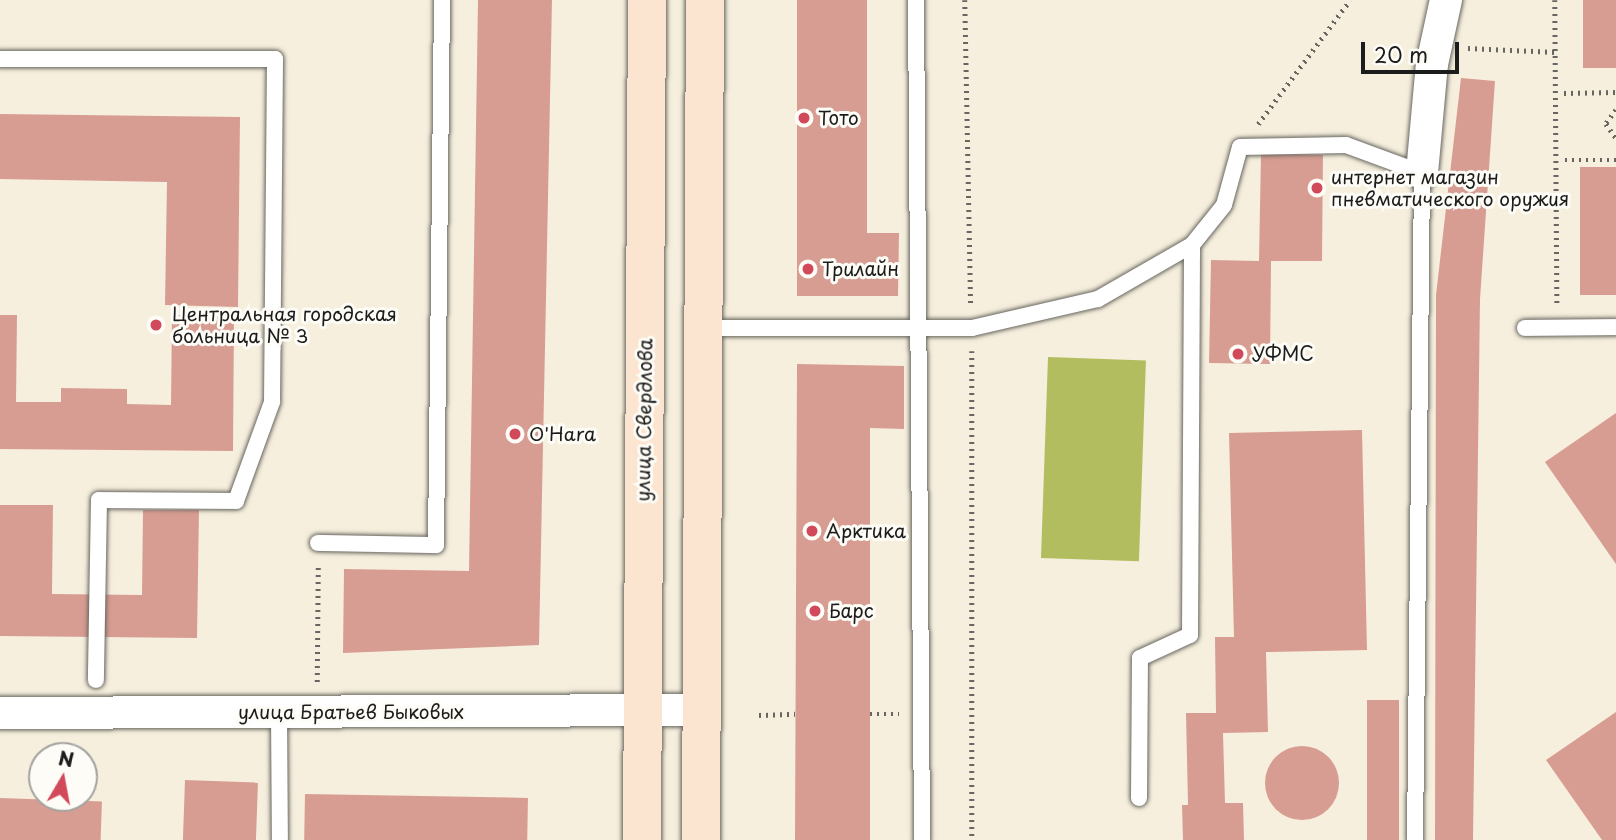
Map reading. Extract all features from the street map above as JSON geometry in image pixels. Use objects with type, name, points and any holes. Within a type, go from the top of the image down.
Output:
[{"type":"main road","name":"улица Свердлова","points":[[642,840],[640,712],[647,0]]},
{"type":"main road","points":[[701,840],[705,0]]},
{"type":"street","points":[[1422,173],[1436,46],[1446,0]]},
{"type":"street","name":"улица Братьев Быковых","points":[[0,713],[701,710]]},
{"type":"lane","points":[[318,543],[436,545],[442,0]]},
{"type":"lane","points":[[916,0],[916,327],[922,840]]},
{"type":"lane","points":[[0,59],[275,59],[272,402],[236,501],[99,500],[96,680]]},
{"type":"lane","points":[[705,328],[972,328],[1098,299],[1192,245],[1224,205],[1240,147],[1346,145],[1422,173],[1415,840]]},
{"type":"lane","points":[[1139,798],[1140,658],[1191,635],[1192,245]]},
{"type":"lane","points":[[1525,328],[1616,327]]},
{"type":"lane","points":[[279,712],[280,840]]},
{"type":"path","points":[[965,0],[972,328],[972,840]]},
{"type":"path","points":[[1240,147],[1350,0]]},
{"type":"path","points":[[1555,0],[1557,328]]},
{"type":"path","points":[[1436,46],[1555,52]]},
{"type":"path","points":[[1564,93],[1616,92]]},
{"type":"path","points":[[1616,110],[1606,124],[1616,138]]},
{"type":"path","points":[[1565,160],[1616,160]]},
{"type":"path","points":[[317,682],[318,543]]},
{"type":"path","points":[[760,715],[795,714]]},
{"type":"green space","points":[[1048,357],[1146,360],[1139,561],[1041,558]]},
{"type":"building","points":[[478,0],[552,0],[539,645],[343,653],[344,569],[469,571]]},
{"type":"building","points":[[797,0],[867,0],[867,233],[899,233],[898,296],[797,296]]},
{"type":"building","points":[[1583,0],[1616,0],[1616,68],[1583,68]]},
{"type":"building","points":[[1461,78],[1495,81],[1480,299],[1473,840],[1435,840],[1436,295]]},
{"type":"building","points":[[0,114],[240,117],[238,307],[165,305],[167,182],[0,179]]},
{"type":"building","points":[[1261,154],[1323,155],[1322,261],[1271,261],[1270,364],[1209,363],[1211,260],[1259,261]]},
{"type":"building","points":[[1580,167],[1616,167],[1616,295],[1580,295]]},
{"type":"building","points":[[0,315],[17,315],[16,402],[61,402],[61,388],[127,389],[127,404],[171,405],[172,315],[234,316],[233,451],[0,449]]},
{"type":"building","points":[[797,364],[904,366],[904,429],[870,428],[870,840],[795,840]]},
{"type":"building","points":[[1616,413],[1616,564],[1545,462]]},
{"type":"building","points":[[1362,430],[1367,650],[1266,652],[1268,732],[1223,733],[1225,803],[1243,803],[1244,840],[1183,840],[1182,805],[1188,805],[1186,713],[1216,713],[1215,637],[1234,637],[1229,433]]},
{"type":"building","points":[[0,505],[53,505],[52,594],[142,595],[143,510],[199,510],[197,638],[0,636]]},
{"type":"building","points":[[1367,700],[1399,700],[1399,840],[1367,840]]},
{"type":"building","points":[[1616,712],[1616,840],[1602,840],[1546,760]]},
{"type":"building","points":[[1302,746],[1323,752],[1333,762],[1339,783],[1333,804],[1323,814],[1302,820],[1281,814],[1271,804],[1265,783],[1271,762],[1281,752]]},
{"type":"building","points":[[185,780],[258,783],[256,840],[183,840]]},
{"type":"building","points":[[305,794],[528,798],[527,840],[304,840]]},
{"type":"building","points":[[0,798],[28,799],[28,812],[98,812],[98,801],[102,802],[101,840],[0,840]]},
{"type":"place","name":"Тото","points":[[804,118]]},
{"type":"place","name":"интернет магазин пневматического оружия","points":[[1317,188]]},
{"type":"place","name":"Трилайн","points":[[808,269]]},
{"type":"place","name":"Центральная городская больница № 3","points":[[156,325]]},
{"type":"place","name":"УФМС","points":[[1238,354]]},
{"type":"place","name":"O'Hara","points":[[515,434]]},
{"type":"place","name":"Арктика","points":[[812,531]]},
{"type":"place","name":"Барс","points":[[815,611]]}]
